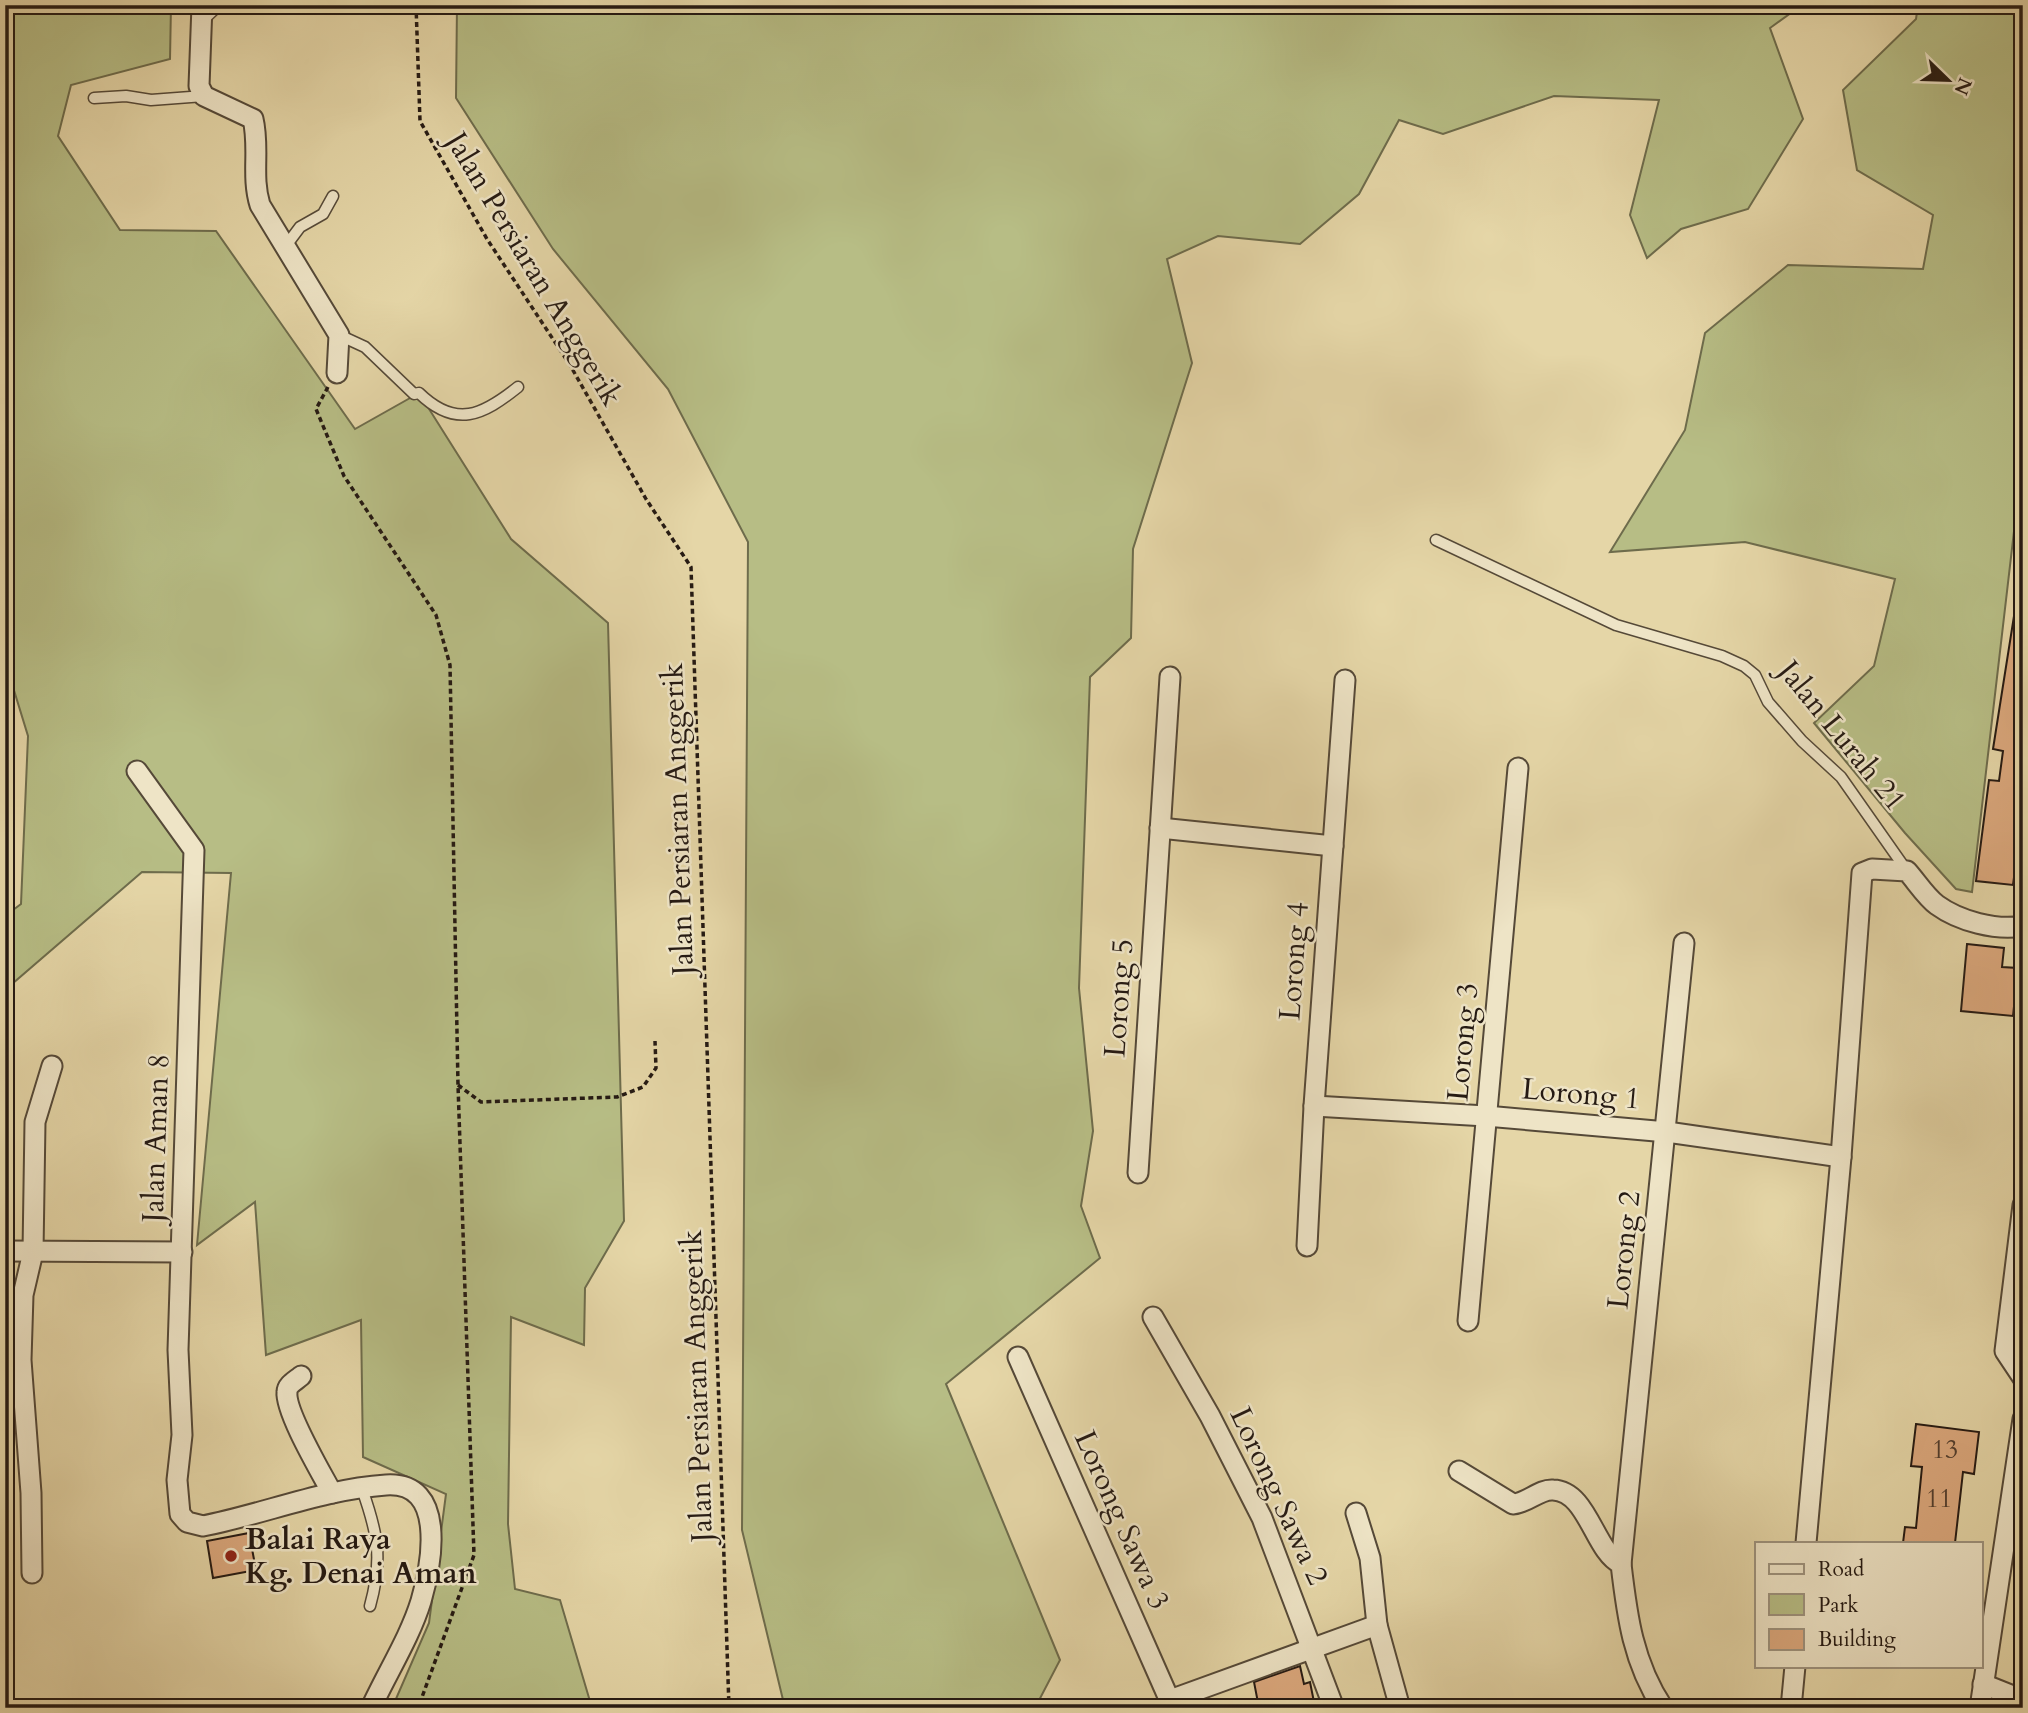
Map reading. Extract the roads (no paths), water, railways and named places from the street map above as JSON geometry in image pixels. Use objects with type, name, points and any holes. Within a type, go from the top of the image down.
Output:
[{"type":"street","points":[[202,13],[199,86],[204,96],[253,119],[258,138],[254,185],[260,205],[339,335],[337,373]]},
{"type":"street","name":"Lorong 5","points":[[1138,1173],[1170,677]]},
{"type":"street","name":"Lorong 4","points":[[1307,1246],[1314,1106],[1345,680]]},
{"type":"street","name":"Lorong 3","points":[[1468,1321],[1518,768]]},
{"type":"street","name":"Jalan Aman 8","points":[[137,771],[194,849],[177,1350],[181,1435],[177,1503],[180,1514],[187,1522],[204,1526],[332,1493]]},
{"type":"street","points":[[1160,828],[1333,846]]},
{"type":"street","points":[[1806,1542],[1841,1157],[1859,881],[1865,870],[1907,871]]},
{"type":"street","name":"Jalan Lurah 21","points":[[1907,871],[1936,905],[1974,922],[2008,929],[2023,926]]},
{"type":"street","name":"Lorong 2","points":[[1663,1708],[1648,1684],[1628,1629],[1621,1564],[1667,1132],[1684,943]]},
{"type":"street","points":[[32,1573],[31,1493],[21,1360],[23,1295],[33,1252],[35,1122],[52,1066]]},
{"type":"street","name":"Lorong 1","points":[[1314,1106],[1486,1116],[1667,1132],[1841,1157]]},
{"type":"street","points":[[2023,1205],[2005,1351],[2023,1378]]},
{"type":"street","points":[[5,1251],[182,1252]]},
{"type":"street","name":"Lorong Sawa 2","points":[[1153,1317],[1210,1416],[1262,1517],[1334,1708]]},
{"type":"street","name":"Lorong Sawa 3","points":[[1018,1357],[1171,1704]]},
{"type":"street","points":[[301,1376],[286,1389],[287,1396],[312,1458],[332,1493],[388,1485],[415,1491],[426,1502],[430,1530],[429,1558],[420,1603],[371,1708]]},
{"type":"street","points":[[1980,1708],[2023,1419]]},
{"type":"street","points":[[1459,1471],[1513,1504],[1523,1503],[1546,1490],[1558,1490],[1570,1497],[1590,1520],[1611,1559],[1621,1564]]},
{"type":"street","points":[[1356,1513],[1370,1558],[1377,1626],[1399,1708]]},
{"type":"street","points":[[1171,1704],[1377,1626]]},
{"type":"street","points":[[1791,1708],[1795,1668]]},
{"type":"street","points":[[1983,1684],[2023,1700]]},
{"type":"lane","points":[[202,13],[219,5]]},
{"type":"lane","points":[[94,98],[126,96],[151,100],[204,96]]},
{"type":"lane","points":[[285,247],[300,227],[323,214],[333,196]]},
{"type":"lane","points":[[339,335],[365,347],[414,394],[419,393],[430,404],[448,413],[461,416],[483,411],[519,387]]},
{"type":"lane","name":"Jalan Lurah 21","points":[[1436,540],[1616,625],[1722,656],[1744,666],[1755,675],[1768,702],[1802,741],[1841,777],[1907,871]]},
{"type":"lane","points":[[362,1489],[377,1534],[379,1574],[370,1606]]},
{"type":"place","name":"Balai Raya Kg. Denai Aman","points":[[231,1556]]}]
